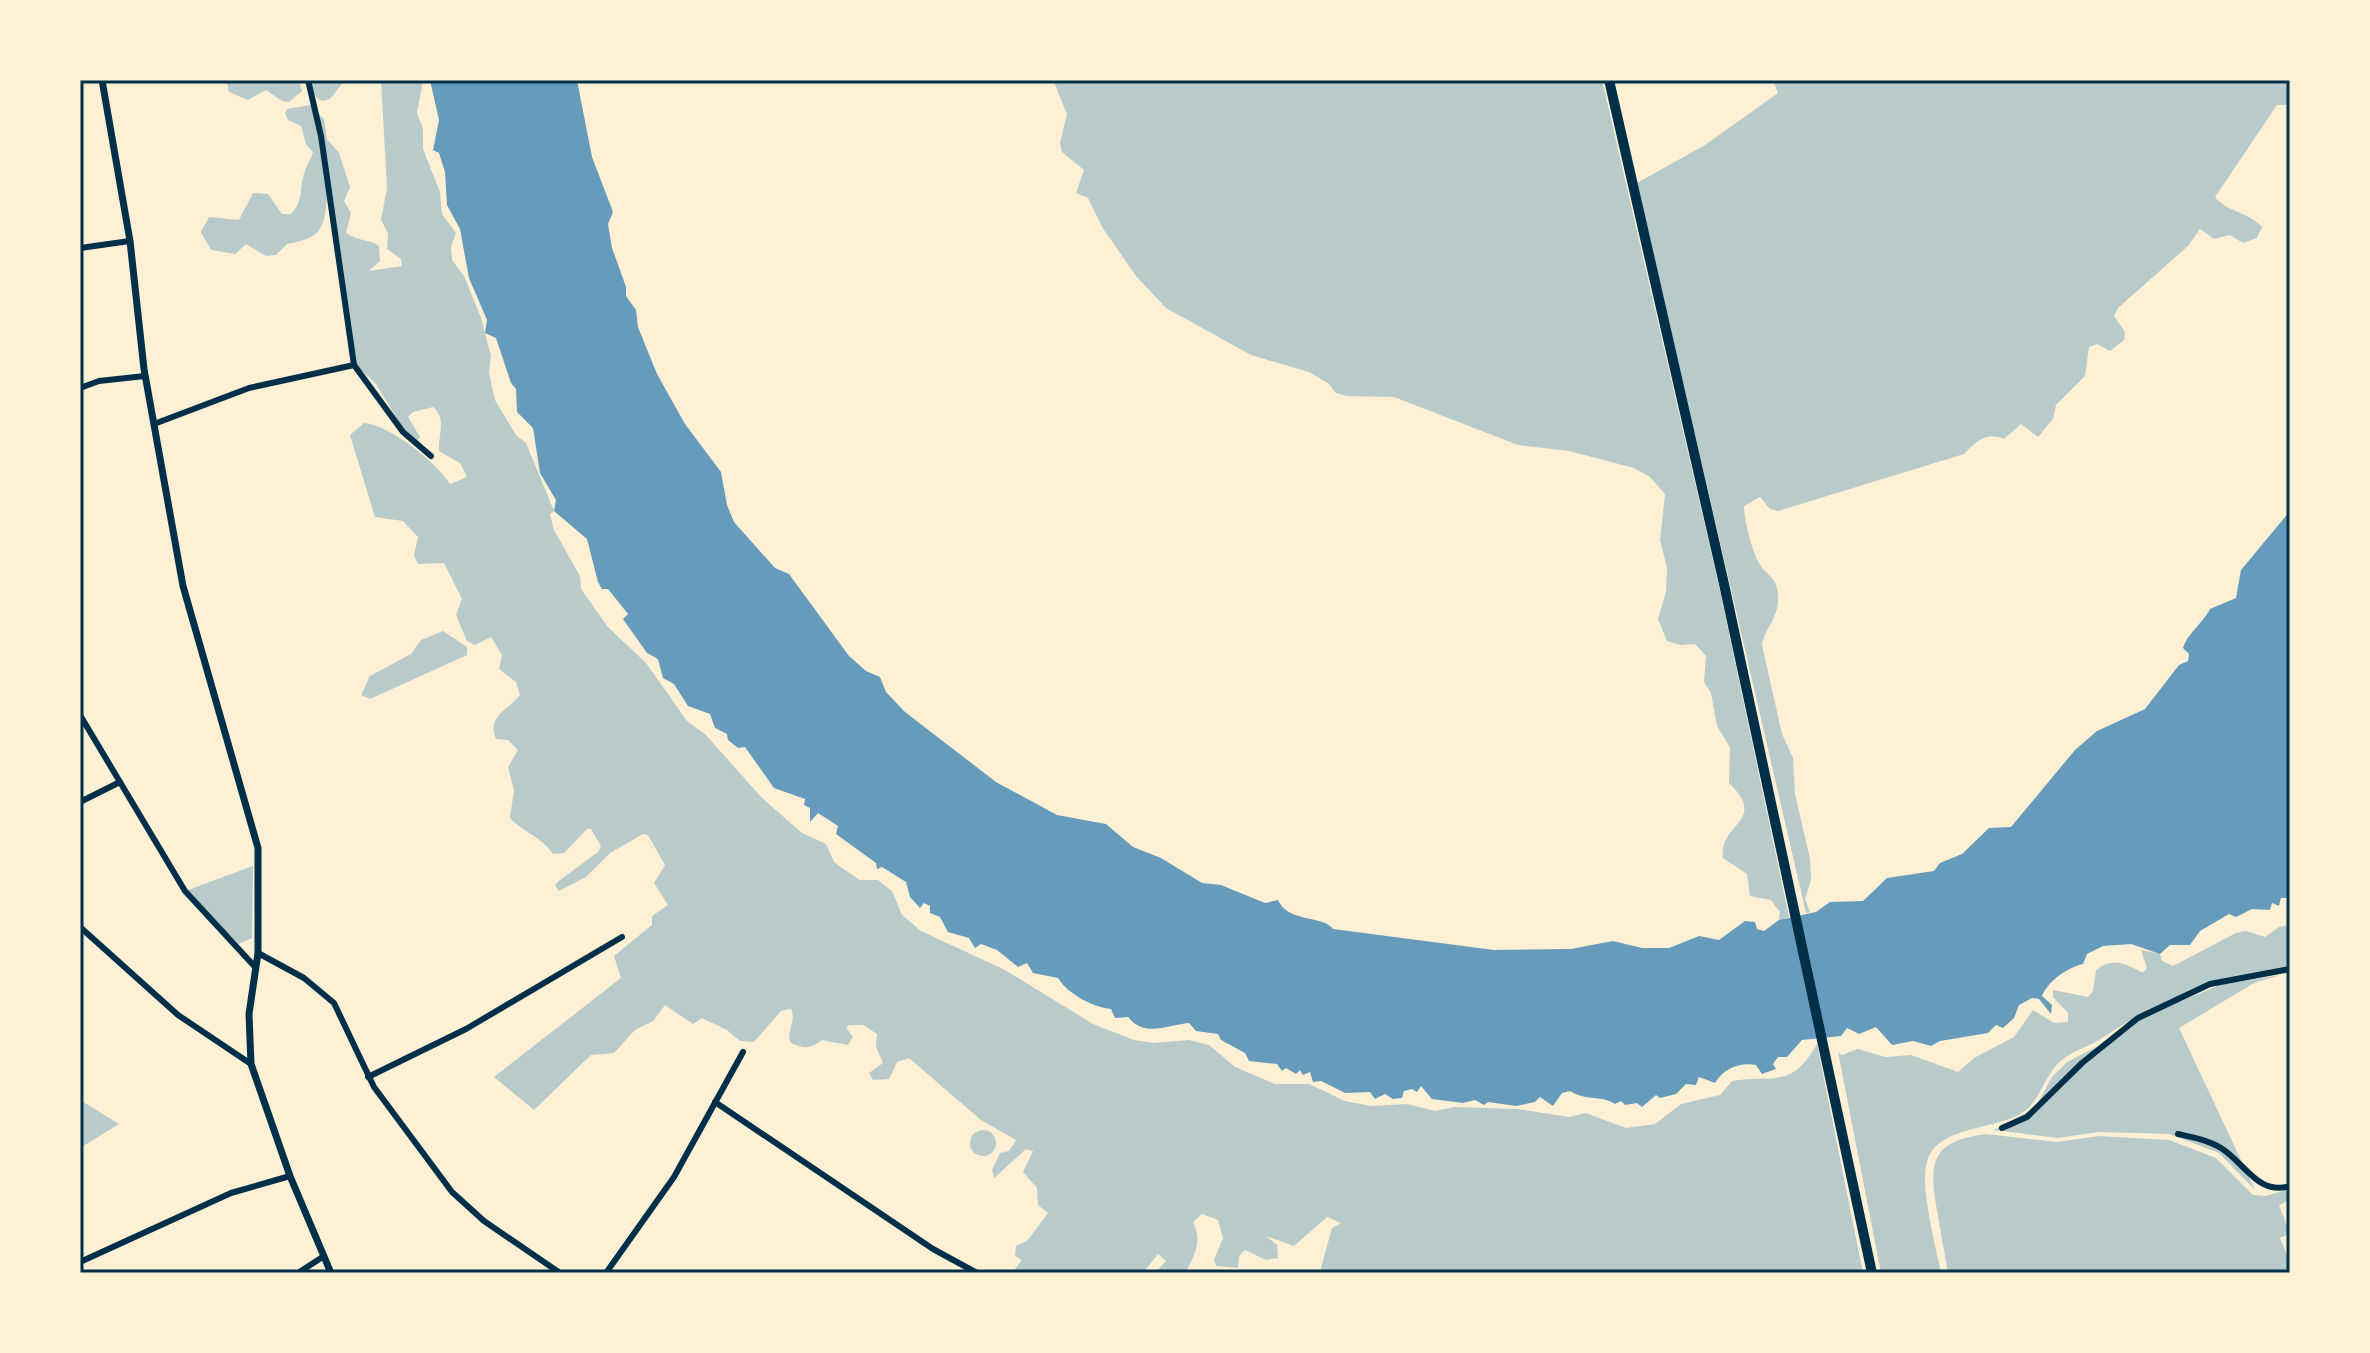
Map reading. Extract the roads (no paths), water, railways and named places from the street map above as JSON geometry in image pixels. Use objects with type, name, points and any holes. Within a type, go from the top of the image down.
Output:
[{"type":"highway","points":[[1609,80],[1838,1102],[1872,1273]]},
{"type":"street","points":[[102,80],[130,241],[145,376],[191,623],[255,832],[258,953],[248,1026],[251,1064],[290,1176],[331,1273]]},
{"type":"street","points":[[308,80],[321,136],[354,365],[403,432],[431,456]]},
{"type":"street","points":[[80,248],[130,241]]},
{"type":"street","points":[[154,424],[249,388],[354,365]]},
{"type":"street","points":[[80,388],[99,381],[145,376]]},
{"type":"street","points":[[80,715],[185,891],[256,968]]},
{"type":"street","points":[[80,802],[120,782]]},
{"type":"street","points":[[80,927],[178,1015],[251,1064]]},
{"type":"street","points":[[368,1077],[466,1029],[622,937]]},
{"type":"street","points":[[258,953],[304,978],[334,1003],[368,1077],[427,1162],[452,1192],[484,1221],[560,1273]]},
{"type":"street","points":[[2002,1128],[2027,1117],[2082,1063],[2138,1018],[2210,984],[2290,969]]},
{"type":"street","points":[[606,1273],[674,1177],[743,1052]]},
{"type":"street","points":[[715,1102],[933,1249],[977,1273]]},
{"type":"street","points":[[2178,1134],[2217,1146],[2240,1161],[2257,1182],[2268,1189],[2290,1186]]},
{"type":"street","points":[[80,1262],[231,1193],[290,1176]]},
{"type":"street","points":[[298,1273],[324,1256]]},
{"type":"water","points":[[430,80],[577,80],[592,157],[613,212],[608,224],[626,296],[636,310],[638,327],[657,374],[685,424],[721,472],[727,505],[734,522],[775,568],[789,574],[849,656],[866,671],[880,677],[886,692],[905,712],[996,782],[1057,815],[1106,824],[1133,847],[1161,858],[1202,883],[1221,885],[1265,903],[1278,900],[1289,912],[1322,922],[1333,929],[1494,950],[1571,949],[1613,941],[1642,948],[1669,948],[1699,936],[1719,940],[1745,921],[1755,922],[1757,929],[1764,931],[1779,920],[1816,912],[1830,902],[1863,901],[1887,878],[1934,871],[1940,863],[1962,854],[1989,828],[2011,827],[2075,750],[2097,731],[2145,709],[2179,665],[2188,661],[2189,654],[2183,648],[2185,643],[2210,609],[2236,598],[2241,570],[2290,511],[2290,898],[2281,898],[2279,906],[2272,903],[2270,910],[2252,909],[2236,917],[2229,914],[2200,931],[2190,945],[2170,945],[2160,954],[2131,944],[2103,946],[2087,954],[2083,964],[2071,968],[2049,985],[2042,996],[2052,1005],[2051,1014],[2039,999],[2032,998],[2019,1005],[2014,1018],[2003,1028],[1996,1025],[1988,1033],[1940,1041],[1931,1046],[1913,1041],[1892,1045],[1876,1027],[1859,1034],[1847,1028],[1841,1036],[1802,1040],[1787,1057],[1778,1057],[1773,1064],[1776,1069],[1762,1074],[1756,1065],[1750,1064],[1727,1070],[1715,1083],[1699,1077],[1696,1085],[1686,1084],[1676,1094],[1660,1098],[1656,1095],[1642,1107],[1637,1103],[1625,1105],[1621,1101],[1615,1104],[1570,1091],[1562,1093],[1553,1106],[1540,1097],[1535,1102],[1516,1106],[1488,1102],[1484,1105],[1475,1100],[1463,1103],[1432,1099],[1421,1086],[1417,1092],[1412,1089],[1404,1091],[1402,1098],[1393,1099],[1385,1094],[1375,1099],[1370,1092],[1345,1093],[1321,1081],[1313,1082],[1310,1072],[1303,1075],[1300,1070],[1296,1074],[1286,1068],[1282,1071],[1277,1064],[1249,1061],[1245,1053],[1221,1040],[1218,1034],[1196,1031],[1189,1023],[1149,1029],[1128,1017],[1115,1018],[1111,1009],[1081,998],[1058,978],[1033,973],[1027,963],[1018,967],[997,950],[981,944],[975,948],[969,938],[948,932],[940,917],[930,913],[930,906],[924,903],[920,908],[910,897],[906,882],[882,867],[877,869],[876,863],[836,834],[838,826],[818,813],[810,822],[810,808],[804,805],[805,799],[774,788],[745,747],[738,748],[728,740],[727,734],[715,728],[710,714],[688,706],[674,684],[663,678],[658,659],[647,653],[623,619],[628,614],[608,589],[602,589],[598,582],[587,539],[554,511],[556,500],[540,473],[533,428],[517,412],[516,389],[511,383],[496,338],[485,333],[487,320],[469,278],[460,229],[447,205],[445,172],[439,153],[433,150],[439,120]]}]
